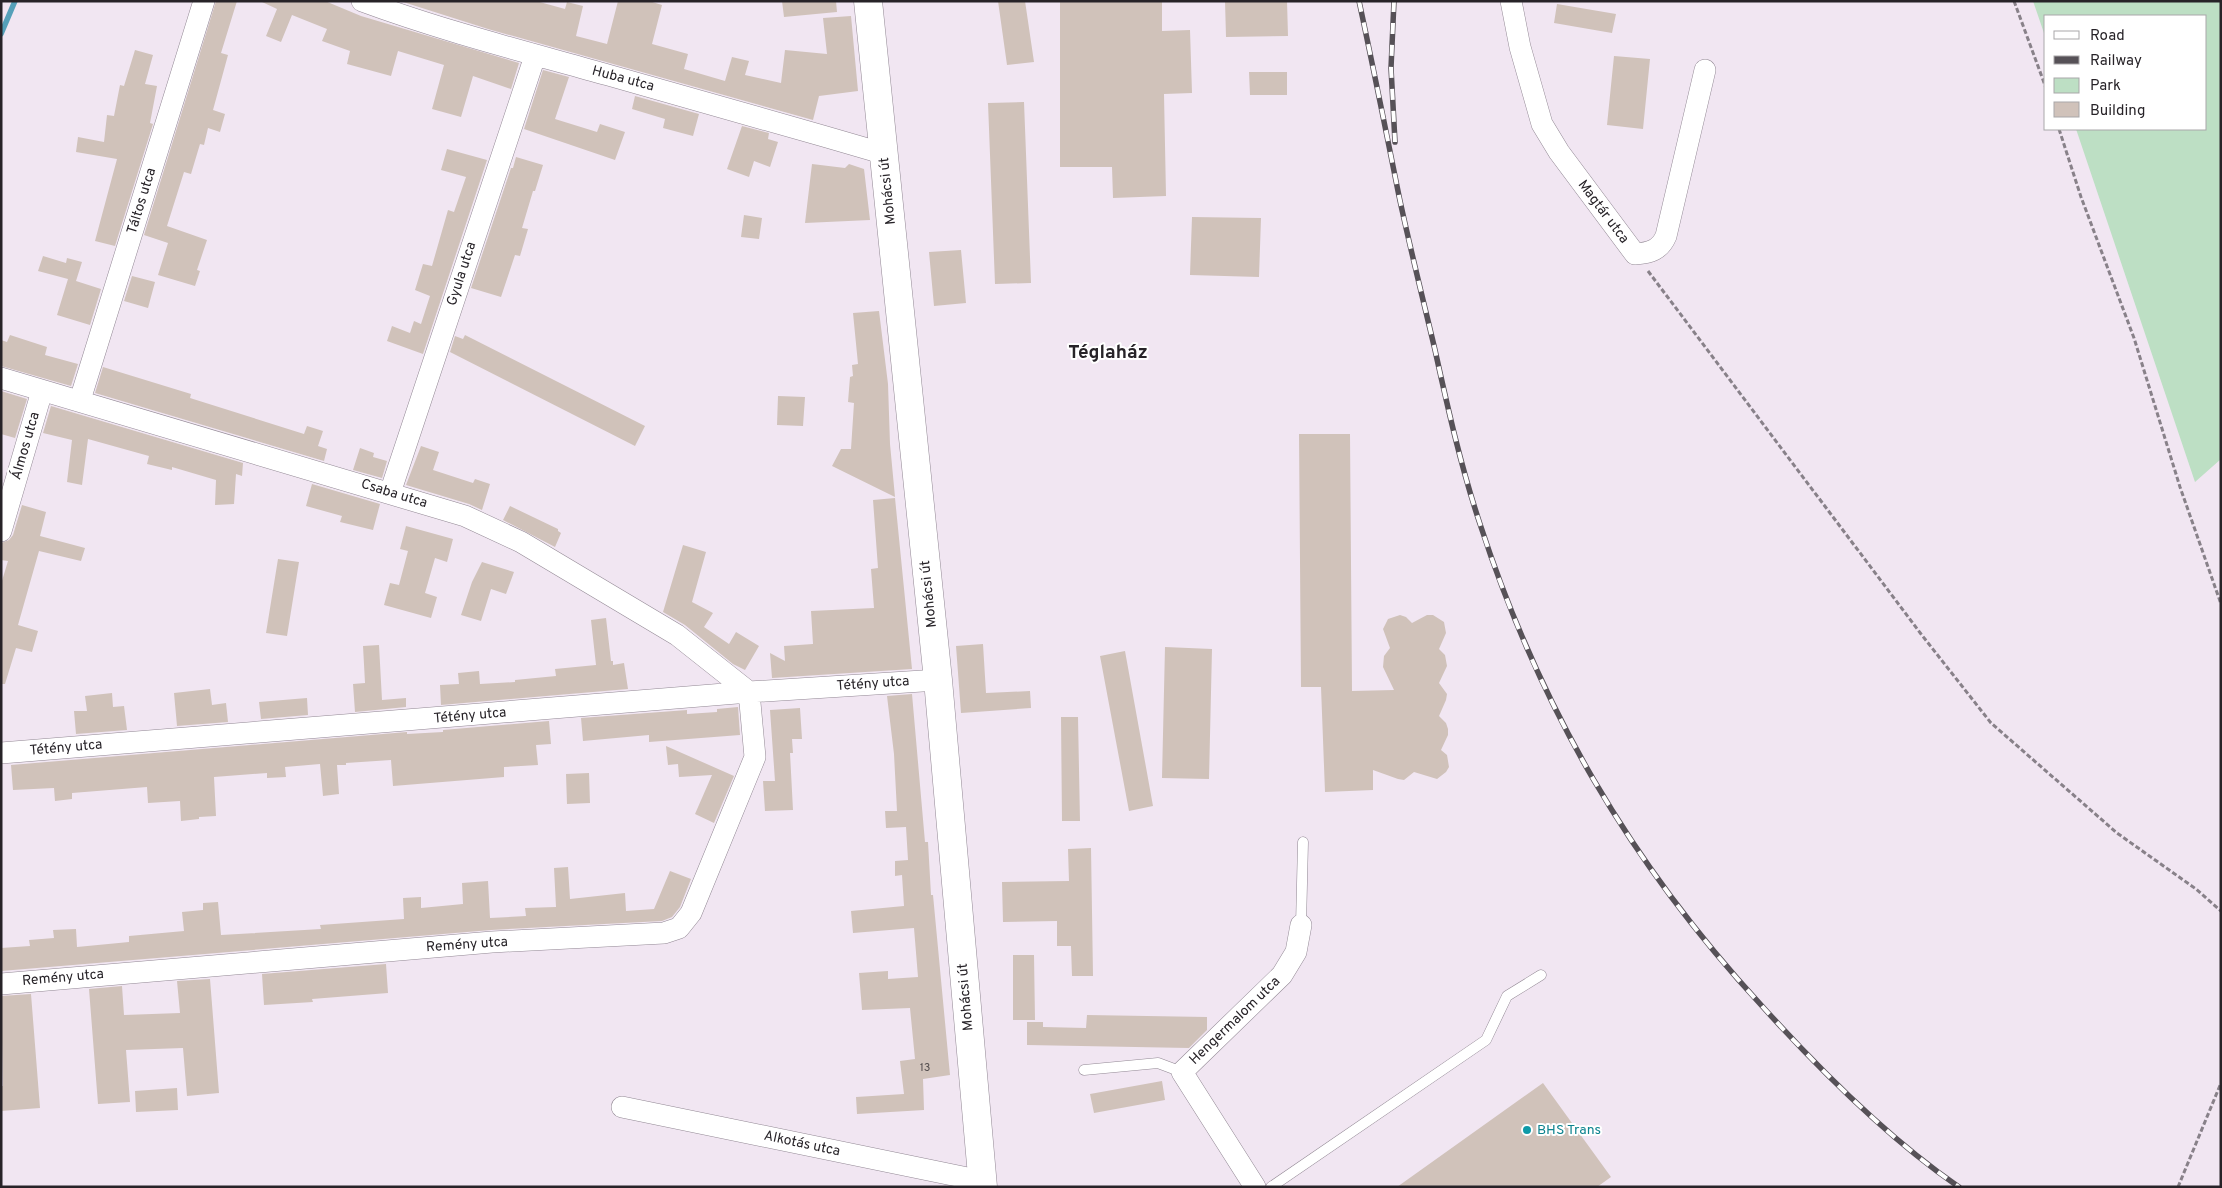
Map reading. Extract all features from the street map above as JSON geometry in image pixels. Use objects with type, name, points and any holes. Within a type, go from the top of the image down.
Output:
[{"type":"main road","name":"Mohácsi út","points":[[868,1],[874,77],[885,154],[938,680],[983,1184]]},
{"type":"street","name":"Táltos utca","points":[[80,400],[204,1]]},
{"type":"street","name":"Huba utca","points":[[362,1],[413,20],[535,56],[606,74],[885,154]]},
{"type":"street","name":"Magtár utca","points":[[1511,1],[1520,47],[1542,124],[1559,152],[1635,254],[1656,250],[1662,245],[1666,236],[1705,70]]},
{"type":"street","name":"Gyula utca","points":[[390,493],[535,56]]},
{"type":"street","name":"Csaba utca","points":[[1,378],[465,516],[521,542],[677,635],[749,692]]},
{"type":"street","name":"Álmos utca","points":[[1,531],[42,391]]},
{"type":"street","name":"Tétény utca","points":[[1,753],[749,692],[938,680]]},
{"type":"street","name":"Remény utca","points":[[1,984],[492,942],[664,933],[679,928],[691,913],[755,756],[749,692]]},
{"type":"street","name":"Hengermalom utca","points":[[1255,1187],[1182,1072],[1282,975],[1296,952],[1301,925]]},
{"type":"street","name":"Alkotás utca","points":[[622,1107],[983,1184]]},
{"type":"lane","points":[[1301,925],[1302,842]]},
{"type":"lane","points":[[1271,1187],[1486,1040],[1507,996],[1541,976]]},
{"type":"lane","points":[[1084,1070],[1158,1063],[1182,1072]]},
{"type":"path","points":[[2014,1],[2044,83]]},
{"type":"path","points":[[2059,130],[2080,197],[2134,338],[2180,487],[2221,604]]},
{"type":"path","points":[[1635,254],[1921,634],[1991,723],[2117,833],[2196,889],[2221,911]]},
{"type":"path","points":[[2178,1187],[2221,1082]]},
{"type":"green space","points":[[2033,1],[2221,1],[2221,459],[2195,482],[2076,130],[2207,130],[2207,15],[2044,15],[2044,33]]},
{"type":"building","points":[[216,1],[237,1],[221,53],[228,55],[213,110],[225,114],[220,132],[208,128],[204,145],[200,144],[191,174],[184,172],[167,226],[207,240],[197,270],[200,271],[195,286],[158,275],[168,243],[144,235]]},
{"type":"building","points":[[260,1],[325,1],[361,16],[519,63],[511,89],[473,76],[461,117],[432,109],[444,65],[398,51],[391,76],[347,64],[350,51],[322,41],[327,29],[292,15],[281,42],[266,36],[277,9]]},
{"type":"building","points":[[400,1],[536,1],[565,9],[567,2],[583,6],[576,36],[607,44],[618,1],[649,1],[662,5],[652,44],[688,54],[684,69],[725,81],[732,57],[749,61],[745,75],[781,83],[785,50],[827,54],[823,18],[851,16],[858,91],[819,96],[813,120],[488,29]]},
{"type":"building","points":[[782,1],[836,1],[837,12],[784,17]]},
{"type":"building","points":[[998,1],[1025,1],[1034,62],[1007,65]]},
{"type":"building","points":[[1060,1],[1162,1],[1162,31],[1190,30],[1192,93],[1164,94],[1166,196],[1113,198],[1112,167],[1060,167]]},
{"type":"building","points":[[1225,1],[1287,1],[1288,36],[1226,37]]},
{"type":"building","points":[[1557,4],[1616,14],[1612,33],[1554,23]]},
{"type":"building","points":[[135,50],[153,55],[145,84],[157,86],[150,123],[153,124],[115,246],[95,241],[117,159],[76,152],[78,137],[104,142],[107,115],[114,116],[120,85],[124,86]]},
{"type":"building","points":[[1614,56],[1650,59],[1643,129],[1607,125]]},
{"type":"building","points":[[543,70],[569,77],[555,119],[597,132],[600,124],[625,132],[615,160],[524,129]]},
{"type":"building","points":[[1249,72],[1287,72],[1287,95],[1250,95]]},
{"type":"building","points":[[635,96],[699,114],[693,136],[663,128],[665,119],[632,109]]},
{"type":"building","points":[[1024,102],[1031,283],[995,284],[988,103]]},
{"type":"building","points":[[742,126],[769,133],[768,139],[778,142],[770,167],[754,161],[749,177],[727,169]]},
{"type":"building","points":[[447,149],[487,160],[423,354],[387,341],[392,326],[410,333],[414,321],[421,324],[430,296],[415,290],[423,264],[432,266],[448,210],[454,212],[466,177],[441,170]]},
{"type":"building","points":[[516,157],[543,165],[522,228],[528,229],[520,256],[515,255],[501,297],[471,288]]},
{"type":"building","points":[[812,164],[845,168],[849,164],[864,169],[870,220],[805,223]]},
{"type":"building","points":[[744,215],[762,218],[759,239],[741,237]]},
{"type":"building","points":[[1192,217],[1261,218],[1259,277],[1190,275]]},
{"type":"building","points":[[961,250],[966,303],[934,306],[929,252]]},
{"type":"building","points":[[43,256],[66,263],[67,258],[82,262],[76,281],[101,289],[90,325],[57,315],[68,279],[38,271]]},
{"type":"building","points":[[132,276],[155,282],[148,308],[124,301]]},
{"type":"building","points":[[879,311],[888,384],[890,444],[895,497],[832,466],[841,449],[851,449],[854,403],[848,402],[850,377],[853,376],[852,365],[858,364],[853,313]]},
{"type":"building","points":[[10,335],[47,347],[45,355],[78,364],[71,386],[1,366],[1,340],[7,342]]},
{"type":"building","points":[[465,335],[645,426],[635,446],[450,352],[455,336],[463,339]]},
{"type":"building","points":[[103,367],[191,394],[190,398],[304,434],[307,426],[323,431],[318,446],[327,449],[324,461],[95,393]]},
{"type":"building","points":[[1,391],[27,399],[15,438],[1,434]]},
{"type":"building","points":[[778,396],[805,397],[803,426],[777,425]]},
{"type":"building","points":[[51,406],[243,463],[242,476],[236,474],[234,504],[215,505],[216,480],[172,467],[172,470],[147,464],[149,456],[88,439],[82,485],[67,482],[72,440],[43,433]]},
{"type":"building","points":[[1299,434],[1350,434],[1352,691],[1394,690],[1383,667],[1384,656],[1390,648],[1383,629],[1388,619],[1400,615],[1406,617],[1412,623],[1427,615],[1433,615],[1444,622],[1446,633],[1439,649],[1445,655],[1447,666],[1439,683],[1447,694],[1439,716],[1446,723],[1448,729],[1448,735],[1441,750],[1447,755],[1449,767],[1437,779],[1414,772],[1404,780],[1373,770],[1373,790],[1325,792],[1321,687],[1301,687]]},
{"type":"building","points":[[421,446],[439,452],[433,470],[473,483],[475,479],[490,484],[482,510],[469,504],[406,485]]},
{"type":"building","points":[[360,448],[374,453],[373,457],[387,461],[382,478],[353,470]]},
{"type":"building","points":[[312,484],[380,504],[373,530],[340,522],[342,516],[306,506]]},
{"type":"building","points":[[895,498],[912,669],[772,678],[770,653],[785,661],[784,646],[813,644],[811,611],[874,608],[871,569],[878,568],[873,500]]},
{"type":"building","points":[[22,505],[46,512],[40,536],[85,548],[81,561],[39,551],[18,625],[38,631],[32,652],[16,648],[5,684],[1,684],[1,584],[8,561],[1,560],[1,543],[9,540],[13,535]]},
{"type":"building","points":[[510,506],[558,529],[561,533],[555,547],[503,520]]},
{"type":"building","points":[[406,526],[453,539],[447,562],[435,558],[425,593],[437,597],[431,618],[384,605],[390,583],[399,585],[408,551],[400,549]]},
{"type":"building","points":[[683,545],[706,552],[692,602],[713,613],[704,627],[729,644],[736,632],[759,646],[745,670],[733,664],[685,625],[663,612]]},
{"type":"building","points":[[278,559],[299,562],[287,636],[266,633]]},
{"type":"building","points":[[482,562],[514,572],[506,594],[491,589],[481,621],[461,615],[472,582]]},
{"type":"building","points":[[606,618],[611,661],[613,661],[613,665],[624,663],[628,689],[441,705],[440,685],[459,684],[458,673],[479,671],[480,684],[515,682],[515,680],[556,676],[555,669],[596,665],[591,620]]},
{"type":"building","points":[[983,644],[986,693],[1030,691],[1031,708],[961,713],[956,646]]},
{"type":"building","points":[[379,645],[382,700],[406,698],[406,707],[355,712],[353,684],[365,683],[363,646]]},
{"type":"building","points":[[1165,647],[1212,649],[1209,779],[1162,778]]},
{"type":"building","points":[[1125,651],[1153,806],[1129,811],[1100,656]]},
{"type":"building","points":[[210,689],[212,705],[226,703],[228,722],[177,726],[174,693]]},
{"type":"building","points":[[112,693],[113,707],[124,706],[127,730],[76,734],[74,711],[87,711],[85,696]]},
{"type":"building","points":[[912,694],[925,842],[928,842],[931,895],[933,895],[950,1075],[923,1079],[924,1110],[857,1114],[856,1097],[904,1094],[900,1061],[915,1059],[910,1008],[862,1010],[859,973],[888,971],[888,979],[918,977],[914,928],[853,933],[851,911],[904,906],[902,875],[895,876],[895,861],[908,860],[906,827],[886,828],[885,811],[897,811],[894,754],[887,696]]},
{"type":"building","points":[[307,698],[308,715],[261,719],[259,702]]},
{"type":"building","points":[[738,707],[740,735],[649,742],[649,735],[583,741],[581,718],[687,710],[687,714],[717,712],[717,709]]},
{"type":"building","points":[[800,708],[802,739],[792,739],[793,753],[790,753],[793,810],[765,811],[763,781],[775,781],[770,710]]},
{"type":"building","points":[[1061,717],[1078,717],[1080,821],[1062,821]]},
{"type":"building","points":[[549,721],[551,744],[536,745],[538,765],[504,767],[504,777],[393,786],[391,760],[346,763],[346,765],[337,765],[339,794],[323,796],[320,764],[285,767],[286,777],[267,778],[267,773],[214,777],[216,816],[199,817],[199,819],[181,821],[180,801],[148,803],[147,787],[72,793],[72,799],[55,801],[54,788],[13,790],[11,765],[407,732],[407,734],[443,732],[443,730]]},
{"type":"building","points":[[666,746],[734,776],[714,823],[695,814],[712,775],[679,777],[678,764],[668,765]]},
{"type":"building","points":[[589,773],[590,803],[567,804],[566,774]]},
{"type":"building","points":[[1091,848],[1093,976],[1072,976],[1071,946],[1057,946],[1057,921],[1003,922],[1002,882],[1069,881],[1068,849]]},
{"type":"building","points":[[568,867],[570,899],[625,893],[626,911],[654,909],[670,871],[691,879],[680,907],[672,917],[662,921],[491,930],[1,971],[1,948],[30,946],[29,940],[54,938],[53,930],[76,929],[77,947],[129,942],[129,936],[184,931],[182,912],[203,910],[203,903],[218,902],[221,935],[321,929],[320,925],[404,919],[403,898],[421,897],[421,908],[463,904],[462,883],[488,881],[490,918],[526,916],[525,908],[556,907],[554,868]]},
{"type":"building","points":[[1013,955],[1034,955],[1035,1020],[1013,1020]]},
{"type":"building","points":[[386,964],[388,993],[312,999],[313,1002],[264,1005],[262,974]]},
{"type":"building","points":[[210,979],[219,1093],[187,1096],[183,1048],[126,1050],[130,1102],[98,1104],[89,989],[122,986],[124,1015],[180,1013],[177,981]]},
{"type":"building","points":[[31,994],[40,1108],[1,1111],[1,1086],[3,1086],[1,996]]},
{"type":"building","points":[[1087,1015],[1207,1017],[1207,1030],[1189,1048],[1027,1045],[1027,1022],[1043,1022],[1043,1027],[1086,1028]]},
{"type":"building","points":[[1162,1081],[1165,1100],[1094,1113],[1090,1094]]},
{"type":"building","name":"BHS Trans","points":[[1543,1083],[1611,1177],[1597,1187],[1397,1187]]},
{"type":"building","points":[[177,1088],[178,1110],[136,1112],[135,1091]]},
{"type":"waterway","points":[[1,34],[15,1]]},
{"type":"railway","points":[[1359,1],[1403,215],[1467,481],[1504,592],[1531,657],[1561,720],[1594,780],[1631,839],[1671,896],[1714,952],[1784,1030],[1856,1102],[1907,1147],[1959,1187]]},
{"type":"railway","points":[[1394,1],[1391,68],[1395,142]]},
{"type":"place","name":"BHS Trans","points":[[1527,1130]]},
{"type":"district","name":"Téglaház","points":[[1108,353]]}]
